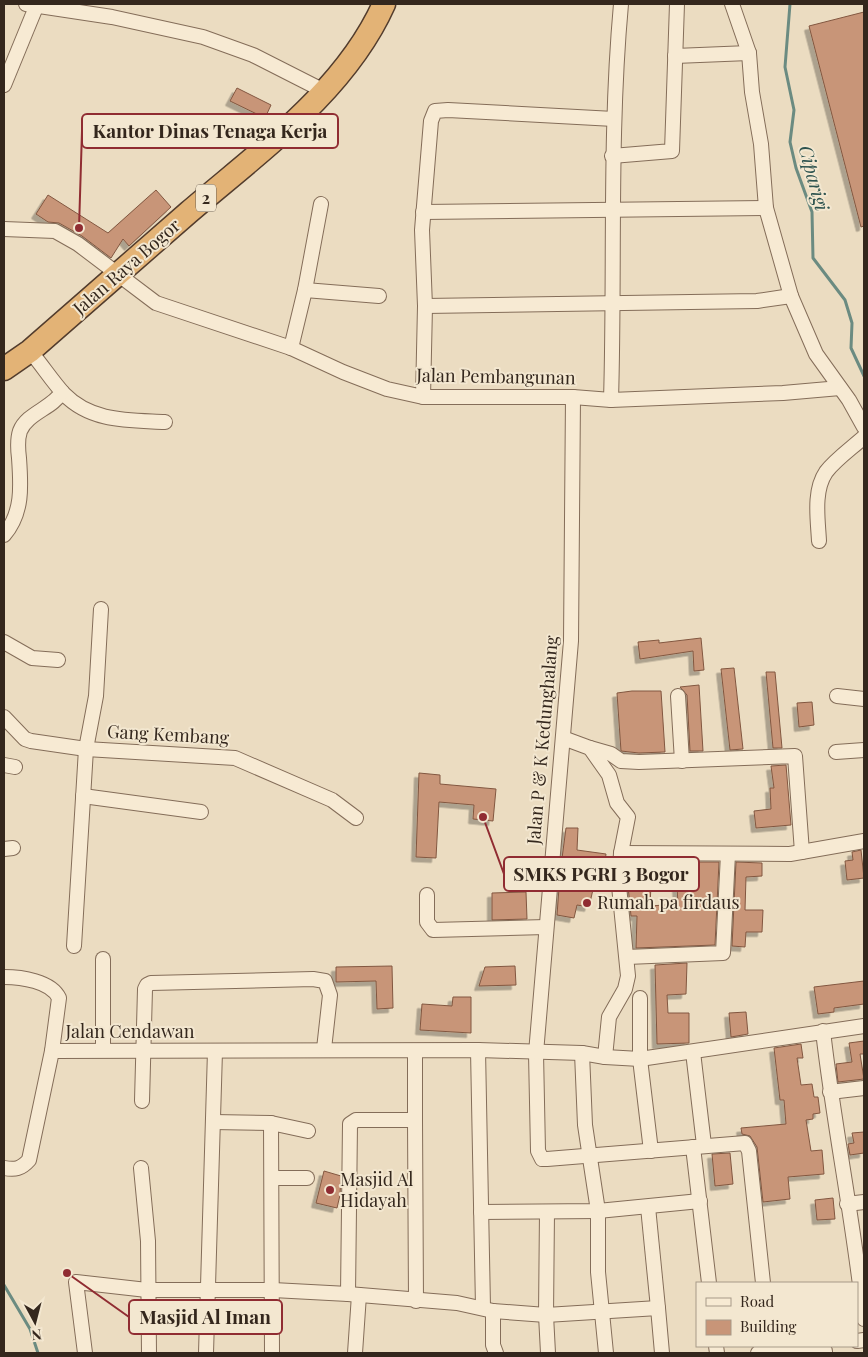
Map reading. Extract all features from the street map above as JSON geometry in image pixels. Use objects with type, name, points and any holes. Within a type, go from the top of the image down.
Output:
[{"type":"highway","name":"Jalan Raya Bogor","points":[[4,369],[30,351],[269,145],[324,91],[363,40],[384,4]]},
{"type":"street","points":[[611,400],[614,302],[612,156],[621,4]]},
{"type":"street","points":[[612,156],[672,151],[677,4]]},
{"type":"street","points":[[732,4],[749,53],[752,92],[761,144],[766,208],[791,296],[816,354],[840,388],[860,407],[864,427]]},
{"type":"street","points":[[4,85],[31,5],[112,18],[203,37],[253,54],[324,91]]},
{"type":"street","points":[[675,56],[749,53]]},
{"type":"street","points":[[422,397],[425,306],[423,212],[431,121],[435,111],[448,110],[614,119]]},
{"type":"street","points":[[291,348],[305,290],[321,204]]},
{"type":"street","points":[[423,212],[766,208]]},
{"type":"street","name":"Jalan Pembangunan","points":[[4,229],[55,231],[78,244],[156,303],[291,348],[352,376],[387,389],[422,397],[573,397],[611,400],[783,393],[840,388]]},
{"type":"street","points":[[305,290],[379,296]]},
{"type":"street","points":[[425,306],[757,300],[791,296]]},
{"type":"street","points":[[30,351],[62,392],[84,409],[99,416],[165,422]]},
{"type":"street","points":[[4,535],[17,518],[19,507],[21,489],[18,448],[21,430],[62,392]]},
{"type":"street","name":"Jalan P & K Kedunghalang","points":[[573,397],[571,641],[536,1053],[540,1157],[547,1159],[590,1157],[740,1142],[747,1145],[763,1282]]},
{"type":"street","points":[[819,541],[818,502],[822,481],[827,472],[864,437]]},
{"type":"street","points":[[74,946],[86,749],[96,696],[101,609]]},
{"type":"street","points":[[4,642],[32,658],[58,660]]},
{"type":"street","points":[[678,696],[682,761]]},
{"type":"street","points":[[838,696],[864,699]]},
{"type":"street","name":"Gang Kembang","points":[[4,716],[25,739],[30,741],[86,749],[235,758],[332,800],[356,818]]},
{"type":"street","points":[[563,738],[611,754],[621,761],[682,761],[795,756],[802,852]]},
{"type":"street","points":[[590,748],[609,776],[617,803],[627,815],[621,854],[619,886],[627,957],[627,984],[609,1017],[605,1057]]},
{"type":"street","points":[[836,752],[864,750]]},
{"type":"street","points":[[83,796],[201,812]]},
{"type":"street","points":[[621,854],[790,854],[864,841]]},
{"type":"street","points":[[627,957],[723,953],[728,854]]},
{"type":"street","points":[[426,895],[427,922],[433,930],[546,926]]},
{"type":"street","points":[[103,959],[104,1050]]},
{"type":"street","name":"Jalan Cendawan","points":[[4,977],[38,982],[58,995],[59,1005],[52,1052],[104,1050],[478,1050],[582,1053],[605,1057],[640,1059],[864,1026]]},
{"type":"street","points":[[142,1101],[146,989],[150,983],[314,979],[325,981],[329,990],[324,1049]]},
{"type":"street","points":[[640,998],[640,1059],[651,1151]]},
{"type":"street","points":[[823,1031],[830,1092],[864,1319]]},
{"type":"street","points":[[478,1050],[481,1212],[488,1309],[493,1345],[496,1353]]},
{"type":"street","points":[[206,1353],[210,1289],[215,1051]]},
{"type":"street","points":[[415,1051],[416,1301]]},
{"type":"street","points":[[4,1168],[16,1169],[24,1166],[29,1160],[52,1052]]},
{"type":"street","points":[[693,1052],[699,1146],[700,1201],[709,1282]]},
{"type":"street","points":[[582,1053],[585,1125],[598,1211],[598,1272],[604,1312],[606,1353]]},
{"type":"street","points":[[830,1092],[864,1088]]},
{"type":"street","points":[[355,1353],[351,1122],[356,1120],[415,1120]]},
{"type":"street","points":[[213,1122],[272,1123],[308,1131]]},
{"type":"street","points":[[272,1123],[272,1353]]},
{"type":"street","points":[[141,1168],[148,1241],[149,1353]]},
{"type":"street","points":[[272,1178],[307,1178]]},
{"type":"street","points":[[481,1212],[598,1211],[700,1201]]},
{"type":"street","points":[[847,1204],[864,1202]]},
{"type":"street","points":[[648,1207],[662,1353]]},
{"type":"street","points":[[547,1212],[546,1315],[548,1353]]},
{"type":"street","points":[[85,1353],[76,1282],[147,1290],[273,1290],[354,1295],[457,1303],[488,1309],[546,1315],[658,1308]]},
{"type":"street","points":[[758,1353],[822,1350]]},
{"type":"building","points":[[864,12],[864,226],[861,227],[809,26]]},
{"type":"building","points":[[237,88],[271,105],[265,118],[230,101]]},
{"type":"building","points":[[156,190],[171,207],[129,246],[123,239],[111,258],[82,236],[59,223],[48,222],[36,214],[48,195],[108,233]]},
{"type":"building","points":[[701,638],[704,670],[694,671],[693,651],[640,659],[638,642],[659,640],[659,643]]},
{"type":"building","points":[[734,668],[743,749],[730,750],[721,669]]},
{"type":"building","points":[[766,672],[775,672],[782,748],[773,748]]},
{"type":"building","points":[[699,685],[703,751],[690,751],[687,695],[680,687]]},
{"type":"building","points":[[661,691],[665,752],[639,753],[621,751],[617,693]]},
{"type":"building","points":[[812,702],[814,725],[799,727],[797,703]]},
{"type":"building","points":[[786,765],[791,825],[756,828],[754,811],[771,809],[770,788],[774,788],[771,766]]},
{"type":"building","points":[[419,773],[440,775],[440,784],[496,789],[493,821],[473,819],[474,805],[439,802],[436,858],[416,857]]},
{"type":"building","points":[[566,828],[578,828],[577,850],[606,854],[602,886],[594,885],[589,907],[577,905],[574,918],[557,915],[559,888],[571,890],[574,867],[561,866]]},
{"type":"building","points":[[861,850],[864,878],[847,880],[845,861],[853,860],[852,852]]},
{"type":"building","points":[[657,862],[719,862],[715,945],[636,948],[637,916],[631,916],[628,886],[629,869],[657,870]],"holes":[[[651,885],[677,886],[678,904],[650,906]]]},
{"type":"building","points":[[736,862],[762,863],[762,876],[746,877],[745,910],[763,910],[762,932],[746,932],[745,947],[732,946]]},
{"type":"building","points":[[526,892],[527,919],[492,920],[492,893]]},
{"type":"building","points":[[687,963],[686,994],[667,995],[668,1013],[689,1013],[689,1043],[657,1044],[655,965]]},
{"type":"building","points":[[392,966],[393,1008],[377,1009],[376,981],[336,982],[336,967]]},
{"type":"building","points":[[515,966],[516,985],[479,986],[485,967]]},
{"type":"building","points":[[864,981],[864,1004],[834,1008],[834,1012],[818,1014],[814,987]]},
{"type":"building","points":[[453,997],[471,997],[471,1033],[420,1030],[422,1004],[452,1006]]},
{"type":"building","points":[[746,1012],[748,1034],[731,1037],[729,1013]]},
{"type":"building","points":[[864,1041],[864,1054],[860,1054],[864,1079],[838,1082],[836,1064],[852,1062],[849,1043]]},
{"type":"building","points":[[801,1044],[803,1058],[797,1058],[801,1085],[812,1084],[814,1097],[818,1097],[820,1113],[813,1114],[813,1119],[806,1120],[811,1151],[822,1150],[824,1174],[788,1177],[790,1199],[763,1202],[757,1147],[750,1136],[742,1134],[741,1128],[786,1124],[784,1100],[780,1100],[774,1048]]},
{"type":"building","points":[[864,1132],[864,1153],[850,1155],[848,1144],[854,1143],[852,1133]]},
{"type":"building","points":[[730,1153],[733,1184],[715,1186],[712,1154]]},
{"type":"building","name":"Masjid Al Hidayah","points":[[324,1171],[341,1176],[337,1208],[316,1203]]},
{"type":"building","points":[[833,1198],[835,1219],[817,1220],[815,1200]]},
{"type":"waterway","name":"Ciparigi","points":[[790,4],[785,67],[794,110],[790,142],[796,168],[812,212],[813,258],[845,300],[852,323],[851,348],[864,376]]},
{"type":"waterway","points":[[4,1285],[30,1329],[38,1353]]},
{"type":"place","name":"Kantor Dinas Tenaga Kerja","points":[[79,228]]},
{"type":"place","name":"SMKS PGRI 3 Bogor","points":[[483,817]]},
{"type":"place","name":"Rumah pa firdaus","points":[[587,903]]},
{"type":"place","name":"Masjid Al Hidayah","points":[[330,1190]]},
{"type":"place","name":"Masjid Al Iman","points":[[67,1273]]}]
